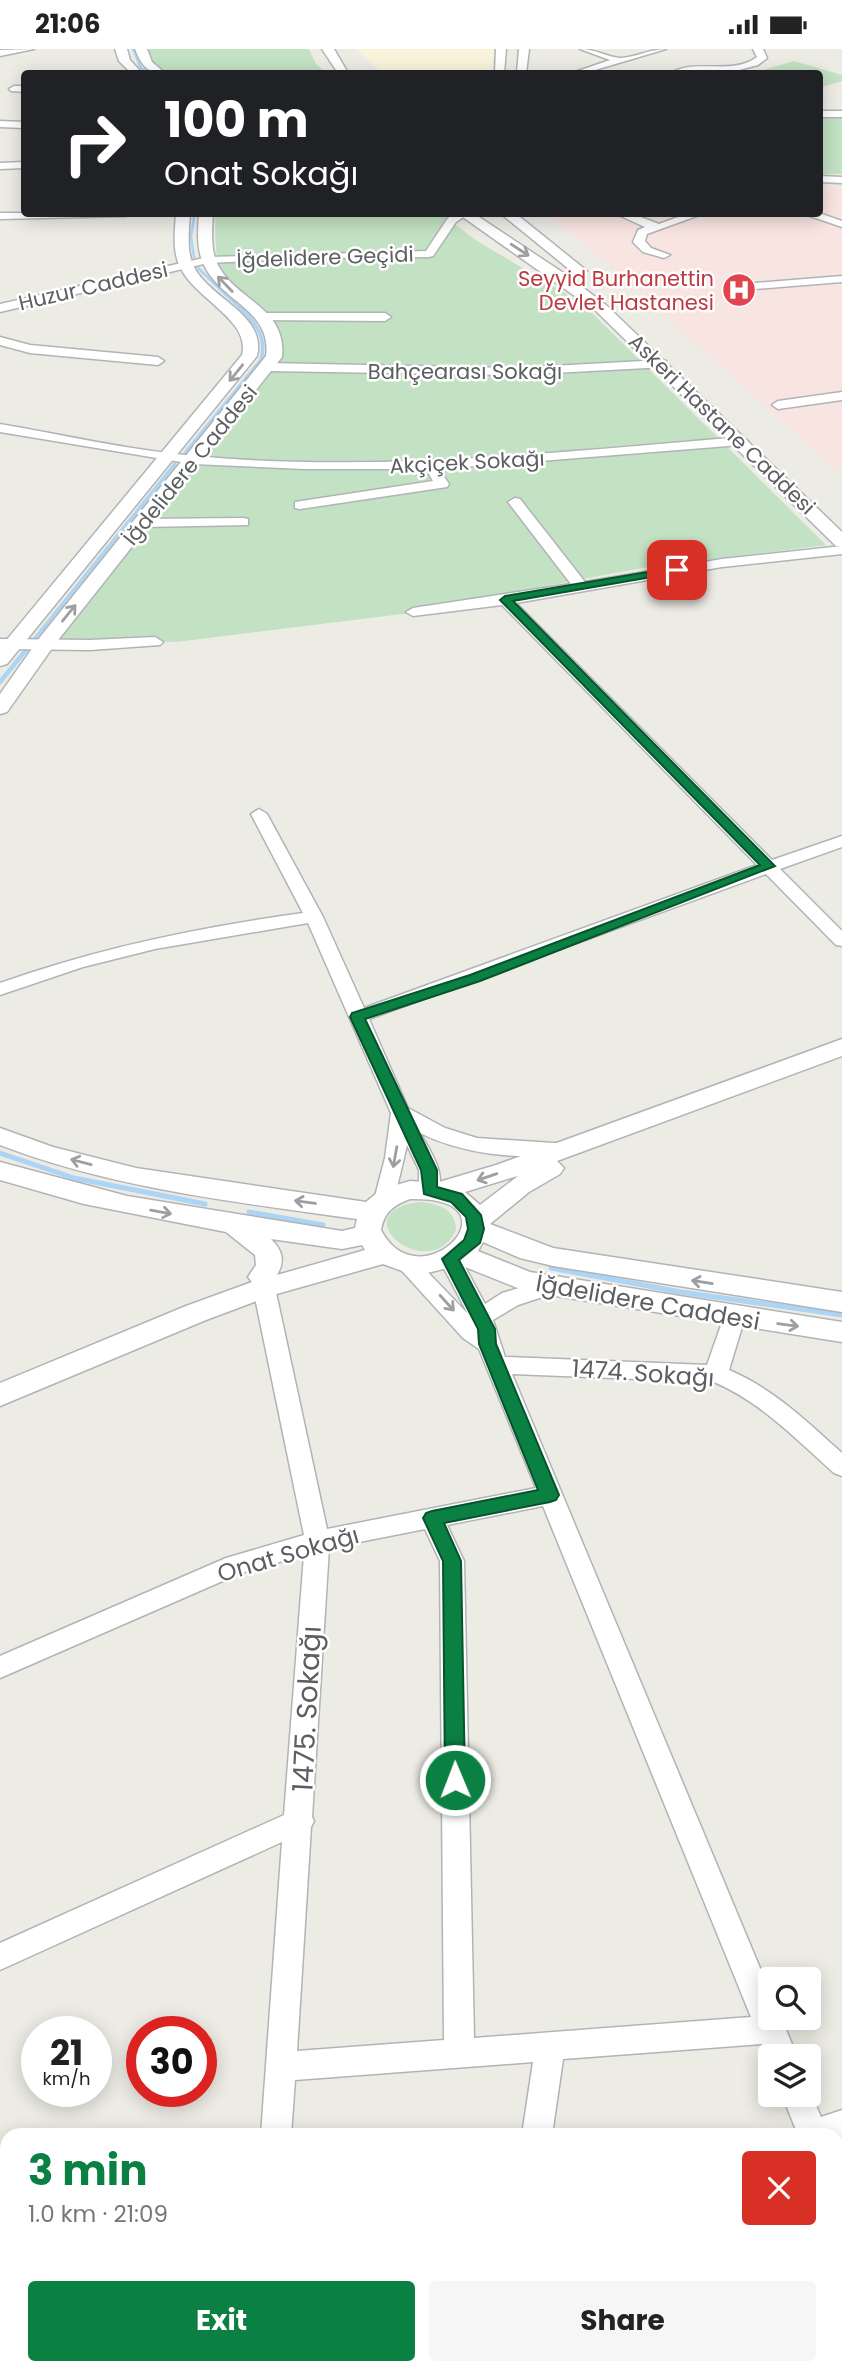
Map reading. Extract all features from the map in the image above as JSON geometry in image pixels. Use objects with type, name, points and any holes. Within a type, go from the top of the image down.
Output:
[{"type":"street","points":[[0,53],[29,49]]},
{"type":"street","points":[[121,49],[125,61],[134,70]]},
{"type":"street","points":[[141,49],[147,64],[156,70]]},
{"type":"street","points":[[328,49],[341,70]]},
{"type":"street","points":[[500,70],[501,49]]},
{"type":"street","points":[[522,70],[524,49]]},
{"type":"street","points":[[585,49],[618,59],[662,49]]},
{"type":"street","points":[[584,70],[647,49]]},
{"type":"street","points":[[688,70],[746,66],[762,60],[758,49]]},
{"type":"street","points":[[746,70],[771,60],[767,49]]},
{"type":"street","points":[[823,114],[842,114]]},
{"type":"street","points":[[0,124],[21,125]]},
{"type":"street","points":[[0,166],[21,165]]},
{"type":"street","points":[[823,179],[842,180]]},
{"type":"street","points":[[0,216],[21,216]]},
{"type":"street","points":[[183,217],[181,240],[186,265]]},
{"type":"street","points":[[206,217],[204,240],[208,260]]},
{"type":"street","name":"İğdelidere Geçidi","points":[[186,265],[208,260],[315,255],[429,254],[452,220],[458,217]]},
{"type":"street","name":"Askeri Hastane Caddesi","points":[[468,217],[574,286],[662,364],[842,542]]},
{"type":"street","points":[[511,217],[616,300]]},
{"type":"street","points":[[629,217],[659,228],[689,217]]},
{"type":"street","points":[[645,217],[667,225]]},
{"type":"street","points":[[819,217],[842,224]]},
{"type":"street","points":[[654,227],[642,232],[639,242],[643,249],[664,255]]},
{"type":"street","name":"İğdelidere Caddesi","points":[[0,708],[45,645],[268,367],[276,350],[276,335],[261,317],[221,281],[208,260]]},
{"type":"street","name":"Huzur Caddesi","points":[[0,308],[186,265]]},
{"type":"street","name":"İğdelidere Caddesi","points":[[0,660],[6,644],[245,362],[251,345],[248,330],[198,284],[186,265]]},
{"type":"street","points":[[793,272],[842,272]]},
{"type":"street","points":[[755,286],[842,279]]},
{"type":"street","points":[[261,317],[385,317]]},
{"type":"street","points":[[0,341],[30,349],[158,361]]},
{"type":"street","name":"Bahçearası Sokağı","points":[[268,367],[396,372],[553,372],[662,364]]},
{"type":"street","points":[[778,405],[842,396]]},
{"type":"street","name":"Akçiçek Sokağı","points":[[0,428],[193,460],[304,465],[430,465],[537,459],[741,441]]},
{"type":"street","points":[[300,505],[442,484],[430,465]]},
{"type":"street","points":[[515,502],[580,586]]},
{"type":"street","points":[[143,523],[243,522]]},
{"type":"street","points":[[413,612],[505,600],[722,563],[842,550]]},
{"type":"street","points":[[505,600],[842,941]]},
{"type":"street","points":[[6,644],[155,642]]},
{"type":"street","points":[[260,814],[314,918],[400,1112],[429,1170],[434,1191]]},
{"type":"street","points":[[357,1017],[475,978],[768,866],[842,841]]},
{"type":"street","points":[[0,989],[77,964],[166,941],[314,918]]},
{"type":"street","points":[[0,1136],[99,1167],[238,1193],[381,1234],[428,1264],[455,1256],[471,1243],[476,1225],[512,1192],[540,1173],[626,1132],[842,1047]]},
{"type":"street","points":[[0,1395],[381,1234],[400,1192],[434,1191],[484,1178],[564,1149],[626,1132],[842,1060]]},
{"type":"street","points":[[400,1112],[444,1137],[477,1147],[509,1151],[564,1149]]},
{"type":"street","points":[[381,1234],[396,1158],[400,1112]]},
{"type":"street","points":[[0,1171],[105,1201],[193,1218],[342,1240],[381,1234]]},
{"type":"street","points":[[434,1191],[464,1203],[476,1225]]},
{"type":"street","points":[[512,1192],[509,1213],[511,1224],[529,1251]]},
{"type":"street","points":[[193,1218],[238,1193]]},
{"type":"street","points":[[224,1223],[253,1237],[268,1252],[269,1265],[263,1283]]},
{"type":"street","name":"İğdelidere Caddesi","points":[[476,1225],[529,1251],[716,1285],[842,1302]]},
{"type":"street","points":[[381,1234],[492,1354]]},
{"type":"street","points":[[455,1256],[487,1329],[492,1354],[758,1998]]},
{"type":"street","name":"İğdelidere Caddesi","points":[[455,1256],[525,1281],[734,1317],[842,1332]]},
{"type":"street","name":"1475. Sokağı","points":[[263,1283],[317,1541],[300,1821],[277,2128]]},
{"type":"street","points":[[481,1317],[510,1299],[553,1286]]},
{"type":"street","points":[[716,1374],[734,1317]]},
{"type":"street","name":"1474. Sokağı","points":[[492,1354],[716,1374],[747,1387],[773,1405],[842,1467]]},
{"type":"street","name":"Onat Sokağı","points":[[0,1667],[235,1565],[317,1541],[550,1495]]},
{"type":"street","points":[[432,1518],[452,1561],[459,2053]]},
{"type":"street","points":[[0,1957],[300,1821]]},
{"type":"street","points":[[281,2067],[758,2030]]},
{"type":"street","points":[[538,2128],[550,2046]]},
{"type":"street","points":[[802,2107],[810,2128]]},
{"type":"shaded area","points":[[356,49],[494,49],[492,70],[379,70]]},
{"type":"shaded area","name":"Seyyid Burhanettin Devlet Hastanesi","points":[[823,188],[842,188],[842,469],[836,470],[583,242],[550,217],[823,217]]},
{"type":"green space","points":[[142,49],[309,49],[316,64],[323,70],[159,70]]},
{"type":"green space","points":[[794,61],[842,75],[842,81],[823,87],[823,70],[763,70]]},
{"type":"green space","points":[[842,116],[842,174],[823,174],[823,117]]},
{"type":"green space","points":[[215,217],[445,217],[477,241],[583,304],[826,545],[648,567],[451,608],[176,642],[53,639],[281,341],[279,332],[266,314],[224,274],[220,268]]},
{"type":"green space","points":[[419,1202],[439,1206],[453,1217],[456,1230],[444,1246],[428,1251],[412,1249],[398,1241],[389,1231],[387,1219],[397,1209]]},
{"type":"waterway","points":[[133,49],[144,70]]},
{"type":"waterway","points":[[194,217],[191,237],[194,257]]},
{"type":"waterway","points":[[198,268],[242,310]]},
{"type":"waterway","points":[[185,453],[261,360],[259,331],[242,310]]},
{"type":"waterway","points":[[28,647],[175,464]]},
{"type":"waterway","points":[[0,682],[30,645]]},
{"type":"waterway","points":[[0,1153],[74,1178],[205,1204]]},
{"type":"waterway","points":[[249,1212],[323,1225]]},
{"type":"waterway","points":[[551,1268],[681,1292],[842,1315]]},
{"type":"place","name":"Seyyid Burhanettin Devlet Hastanesi","points":[[739,290]]},
{"type":"route","points":[[455,1780],[452,1561],[432,1518],[550,1495],[488,1344],[487,1329],[450,1259],[471,1243],[475,1236],[476,1222],[470,1209],[457,1198],[429,1190],[429,1170],[357,1017],[475,978],[768,866],[505,600],[677,570]]}]
